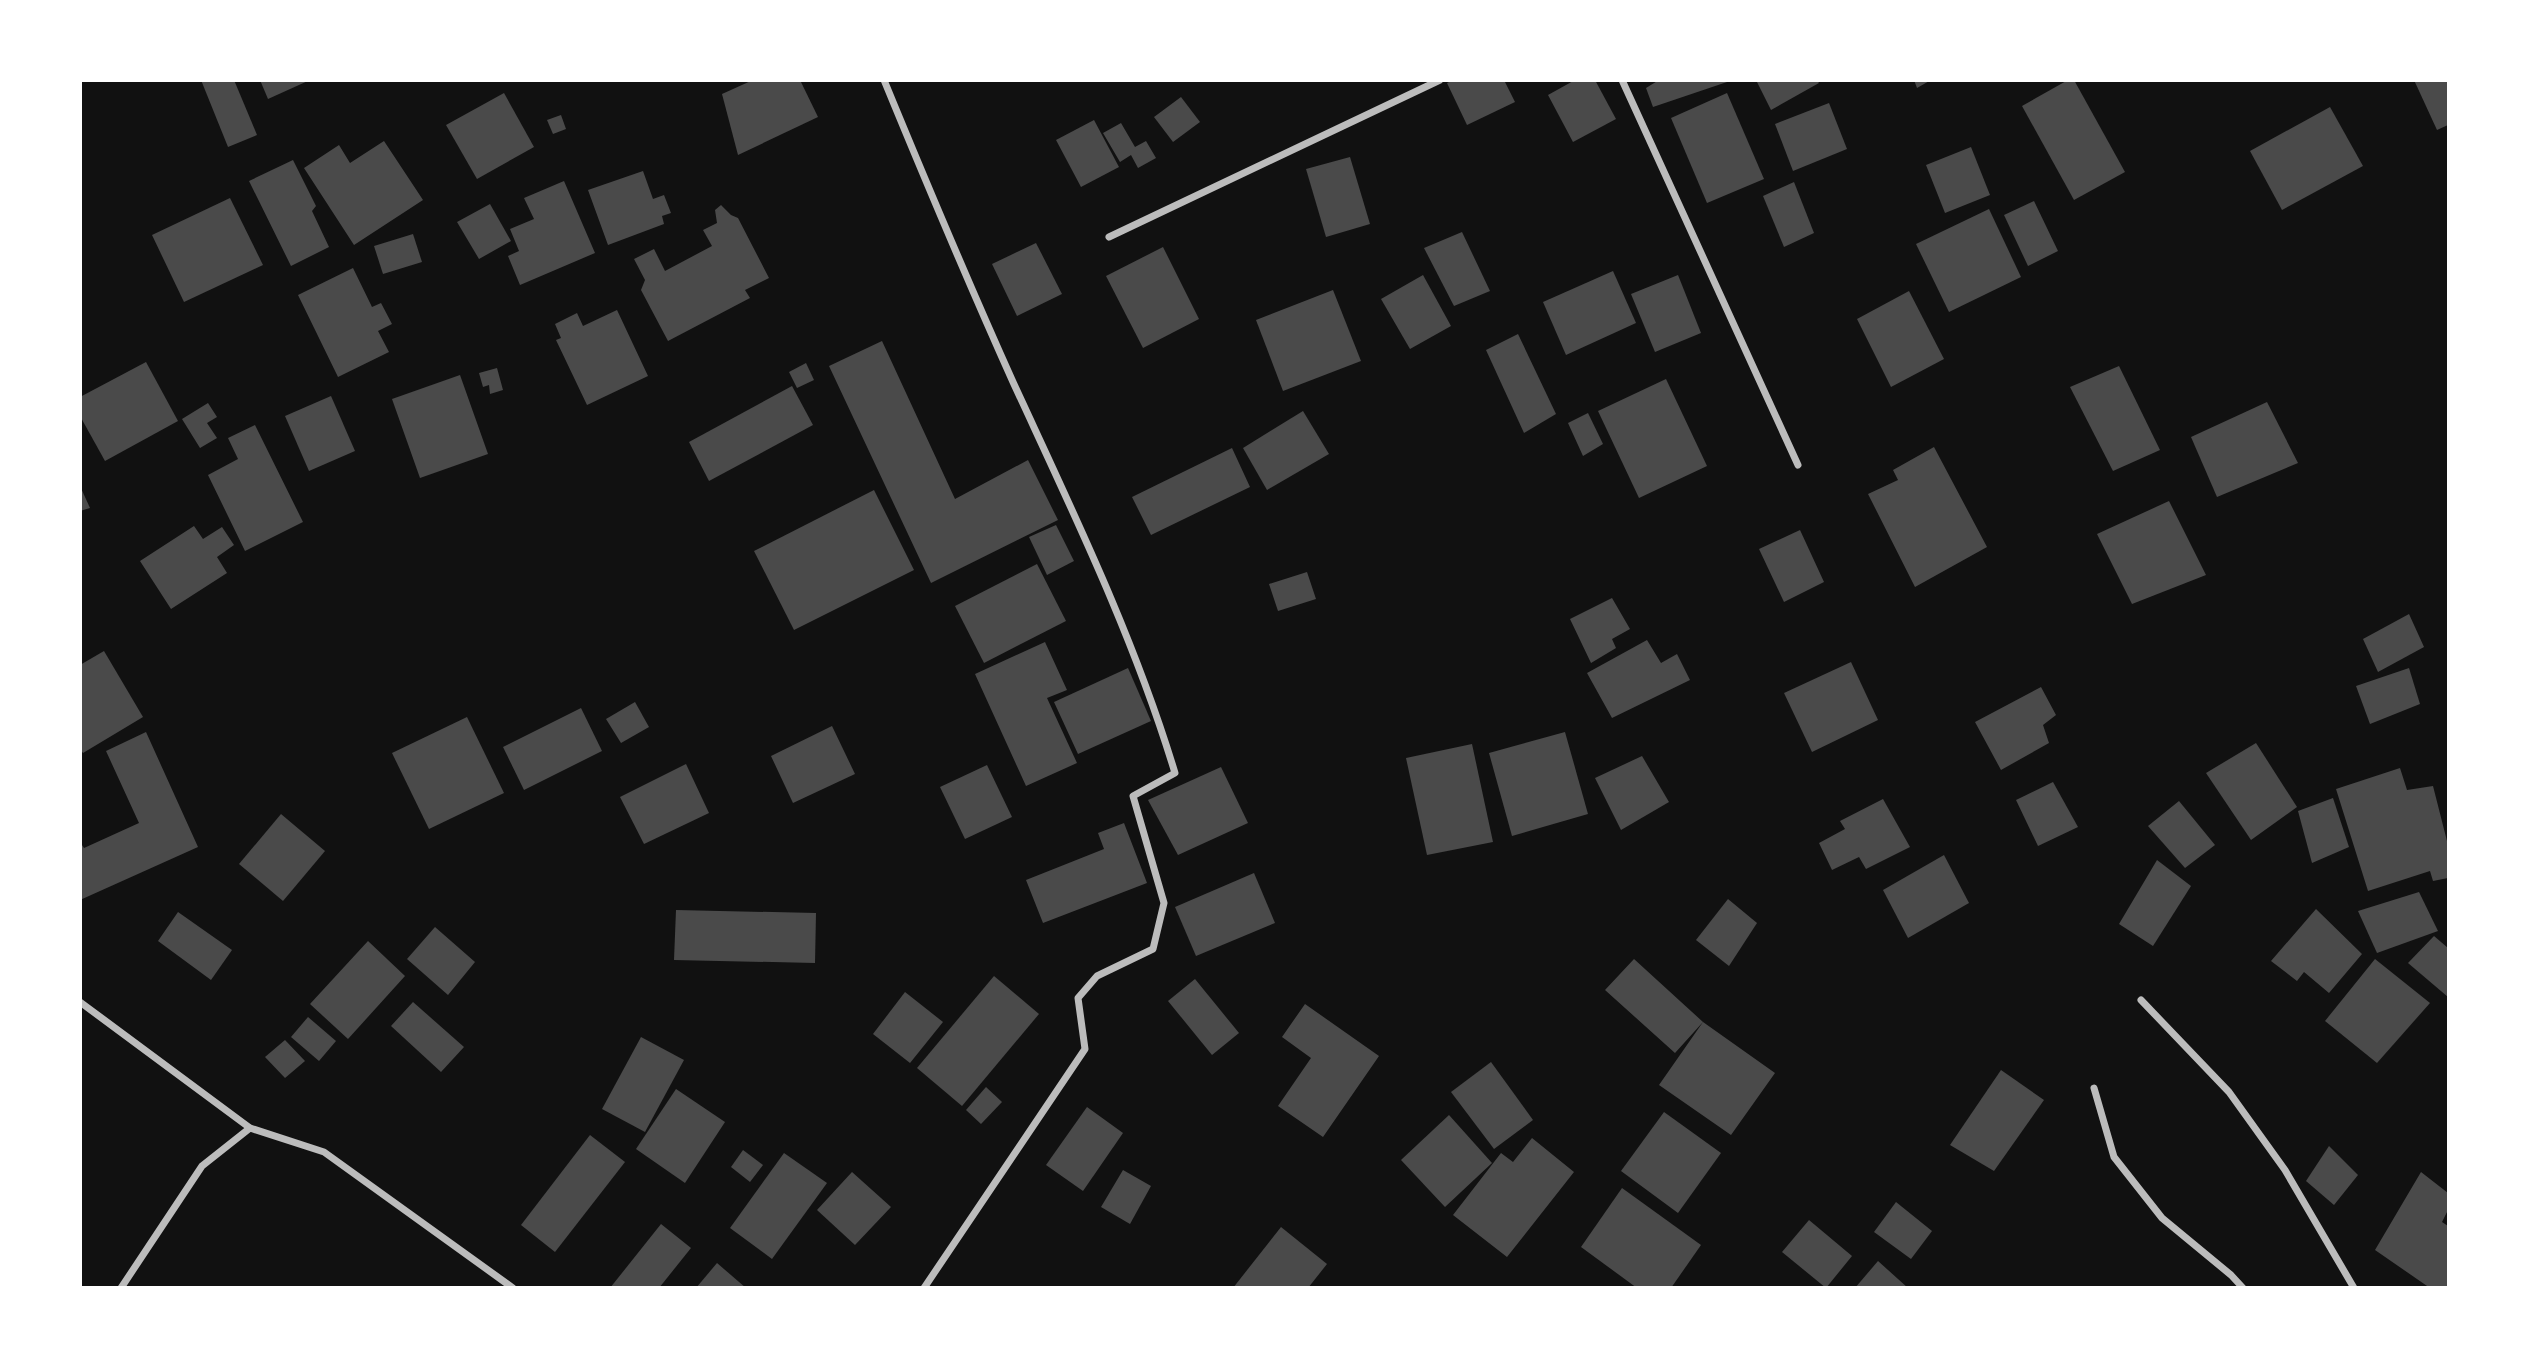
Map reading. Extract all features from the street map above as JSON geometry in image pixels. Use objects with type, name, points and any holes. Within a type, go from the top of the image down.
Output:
[{"type":"street","points":[[884,80],[962,269],[1108,590],[1157,714],[1175,773],[1133,796],[1164,903],[1153,949],[1097,976],[1077,998],[1085,1049],[924,1287]]},
{"type":"street","points":[[1109,237],[1440,80]]},
{"type":"street","points":[[1622,80],[1798,465]]},
{"type":"street","points":[[2141,1000],[2229,1092],[2285,1170],[2354,1287]]},
{"type":"street","points":[[80,1002],[250,1128],[324,1152],[513,1287]]},
{"type":"street","points":[[2094,1088],[2115,1157],[2162,1217],[2243,1287]]},
{"type":"street","points":[[121,1287],[202,1166],[250,1128]]},
{"type":"building","points":[[201,80],[234,80],[257,135],[228,147]]},
{"type":"building","points":[[260,80],[310,80],[268,99]]},
{"type":"building","points":[[753,80],[800,80],[818,117],[738,155],[722,94]]},
{"type":"building","points":[[1453,80],[1504,80],[1515,102],[1467,125],[1447,83]]},
{"type":"building","points":[[1575,80],[1595,80],[1616,119],[1573,142],[1548,95]]},
{"type":"building","points":[[1659,80],[1730,81],[1653,107],[1646,88]]},
{"type":"building","points":[[1756,80],[1817,80],[1819,83],[1771,110]]},
{"type":"building","points":[[1914,80],[1931,80],[1917,88]]},
{"type":"building","points":[[2068,80],[2074,80],[2125,172],[2074,200],[2022,106]]},
{"type":"building","points":[[2414,80],[2448,80],[2448,125],[2437,130]]},
{"type":"building","points":[[504,93],[534,147],[477,179],[446,125]]},
{"type":"building","points":[[1727,93],[1764,179],[1707,203],[1671,118]]},
{"type":"building","points":[[1181,97],[1200,122],[1173,142],[1154,117]]},
{"type":"building","points":[[1829,103],[1847,149],[1793,171],[1775,124]]},
{"type":"building","points":[[2330,107],[2363,166],[2282,210],[2250,151]]},
{"type":"building","points":[[561,115],[566,129],[553,134],[547,120]]},
{"type":"building","points":[[1094,120],[1119,167],[1081,187],[1056,140]]},
{"type":"building","points":[[1121,123],[1135,147],[1146,141],[1156,158],[1138,168],[1131,155],[1120,162],[1103,133]]},
{"type":"building","points":[[384,141],[423,200],[354,245],[304,168],[339,145],[350,163]]},
{"type":"building","points":[[1971,147],[1990,195],[1945,213],[1926,165]]},
{"type":"building","points":[[1350,157],[1370,224],[1326,237],[1306,169]]},
{"type":"building","points":[[293,160],[316,206],[312,211],[329,247],[291,266],[249,181]]},
{"type":"building","points":[[643,171],[653,199],[664,195],[671,213],[662,216],[664,224],[608,245],[588,190]]},
{"type":"building","points":[[564,181],[595,253],[520,285],[508,256],[519,251],[510,229],[534,219],[524,198]]},
{"type":"building","points":[[1794,182],[1814,233],[1784,247],[1763,196]]},
{"type":"building","points":[[230,198],[263,265],[184,302],[152,235]]},
{"type":"building","points":[[2034,201],[2058,251],[2028,266],[2004,215]]},
{"type":"building","points":[[490,204],[511,241],[479,259],[457,222]]},
{"type":"building","points":[[721,205],[738,218],[769,278],[745,290],[750,298],[668,341],[641,290],[645,280],[634,259],[654,249],[665,271],[712,246],[703,230],[717,223],[715,210]]},
{"type":"building","points":[[1989,209],[2021,277],[1949,312],[1916,244]]},
{"type":"building","points":[[1462,232],[1490,291],[1454,306],[1424,248]]},
{"type":"building","points":[[413,234],[422,262],[383,274],[374,246]]},
{"type":"building","points":[[1036,243],[1062,294],[1017,316],[992,264]]},
{"type":"building","points":[[1163,247],[1199,319],[1143,348],[1106,276]]},
{"type":"building","points":[[353,268],[372,307],[381,303],[392,324],[378,331],[389,352],[338,377],[298,295]]},
{"type":"building","points":[[1613,271],[1636,323],[1566,355],[1543,302]]},
{"type":"building","points":[[1423,275],[1451,326],[1410,349],[1381,299]]},
{"type":"building","points":[[1678,275],[1701,333],[1655,352],[1631,294]]},
{"type":"building","points":[[1333,290],[1361,361],[1283,391],[1256,320]]},
{"type":"building","points":[[1909,291],[1944,359],[1891,387],[1857,319]]},
{"type":"building","points":[[617,310],[648,376],[587,405],[556,340],[561,338],[555,324],[577,313],[583,326]]},
{"type":"building","points":[[1518,334],[1556,414],[1524,433],[1486,350]]},
{"type":"building","points":[[882,341],[955,499],[1028,460],[1058,520],[931,583],[829,366]]},
{"type":"building","points":[[146,362],[178,421],[105,461],[80,416],[80,397]]},
{"type":"building","points":[[806,363],[814,380],[797,388],[789,372]]},
{"type":"building","points":[[2119,366],[2160,450],[2113,471],[2070,387]]},
{"type":"building","points":[[497,368],[503,390],[490,394],[489,385],[483,387],[479,373]]},
{"type":"building","points":[[460,375],[488,454],[420,478],[392,399]]},
{"type":"building","points":[[1666,379],[1707,466],[1639,498],[1598,411]]},
{"type":"building","points":[[792,386],[813,425],[709,481],[689,442]]},
{"type":"building","points":[[331,396],[355,451],[309,471],[285,416]]},
{"type":"building","points":[[2267,402],[2298,463],[2217,497],[2191,437]]},
{"type":"building","points":[[208,403],[217,417],[207,423],[217,438],[200,448],[182,419]]},
{"type":"building","points":[[1303,411],[1329,454],[1267,490],[1243,448]]},
{"type":"building","points":[[1588,413],[1603,444],[1583,456],[1568,423]]},
{"type":"building","points":[[255,425],[303,522],[245,551],[208,475],[238,459],[228,438]]},
{"type":"building","points":[[1934,447],[1987,547],[1915,587],[1868,494],[1898,480],[1893,470]]},
{"type":"building","points":[[1232,448],[1250,487],[1151,535],[1132,497]]},
{"type":"building","points":[[80,486],[90,508],[80,511]]},
{"type":"building","points":[[874,490],[914,570],[794,630],[754,551]]},
{"type":"building","points":[[2169,501],[2206,575],[2132,604],[2097,534]]},
{"type":"building","points":[[1056,525],[1074,561],[1047,575],[1029,537]]},
{"type":"building","points":[[194,526],[203,539],[222,527],[234,545],[217,557],[227,573],[171,609],[140,561]]},
{"type":"building","points":[[1800,530],[1824,582],[1784,602],[1759,549]]},
{"type":"building","points":[[1037,564],[1066,621],[984,663],[955,606]]},
{"type":"building","points":[[1307,572],[1316,599],[1278,611],[1269,584]]},
{"type":"building","points":[[1612,598],[1630,629],[1612,639],[1616,648],[1591,663],[1570,619]]},
{"type":"building","points":[[2409,614],[2424,647],[2378,672],[2363,639]]},
{"type":"building","points":[[1647,640],[1661,663],[1677,654],[1690,680],[1612,718],[1587,673]]},
{"type":"building","points":[[1045,642],[1067,690],[1047,698],[1077,763],[1026,786],[975,674]]},
{"type":"building","points":[[104,651],[143,717],[83,753],[80,749],[80,665]]},
{"type":"building","points":[[1851,662],[1878,720],[1812,752],[1784,693]]},
{"type":"building","points":[[1128,668],[1151,721],[1078,754],[1054,702]]},
{"type":"building","points":[[2409,668],[2420,704],[2370,724],[2356,686]]},
{"type":"building","points":[[2041,687],[2056,715],[2043,725],[2049,743],[2001,770],[1975,722]]},
{"type":"building","points":[[635,702],[649,727],[621,743],[606,719]]},
{"type":"building","points":[[581,708],[602,751],[524,790],[503,747]]},
{"type":"building","points":[[467,717],[504,793],[429,829],[392,753]]},
{"type":"building","points":[[832,726],[855,774],[793,803],[771,756]]},
{"type":"building","points":[[146,732],[198,847],[80,900],[80,842],[84,848],[139,823],[106,751]]},
{"type":"building","points":[[1565,732],[1588,814],[1512,836],[1489,753]]},
{"type":"building","points":[[2256,743],[2297,807],[2251,840],[2206,773]]},
{"type":"building","points":[[1472,744],[1493,842],[1427,855],[1406,758]]},
{"type":"building","points":[[1642,756],[1669,802],[1621,830],[1595,778]]},
{"type":"building","points":[[686,764],[709,813],[644,844],[620,797]]},
{"type":"building","points":[[987,765],[1012,817],[965,839],[940,787]]},
{"type":"building","points":[[1221,767],[1248,823],[1178,855],[1148,800]]},
{"type":"building","points":[[2400,768],[2407,790],[2433,786],[2448,845],[2448,878],[2433,881],[2430,871],[2368,891],[2336,789]]},
{"type":"building","points":[[2053,782],[2078,827],[2038,846],[2016,800]]},
{"type":"building","points":[[2333,798],[2349,847],[2312,863],[2298,811]]},
{"type":"building","points":[[1883,799],[1910,847],[1866,869],[1859,857],[1832,870],[1819,843],[1845,829],[1840,821]]},
{"type":"building","points":[[2179,801],[2215,845],[2185,868],[2148,826]]},
{"type":"building","points":[[281,814],[325,851],[283,901],[239,864]]},
{"type":"building","points":[[1124,823],[1147,883],[1043,923],[1026,880],[1104,849],[1098,833]]},
{"type":"building","points":[[1944,855],[1969,903],[1908,938],[1883,890]]},
{"type":"building","points":[[2157,860],[2191,886],[2153,946],[2119,924]]},
{"type":"building","points":[[1254,873],[1275,923],[1196,956],[1175,907]]},
{"type":"building","points":[[2419,892],[2438,931],[2377,953],[2358,911]]},
{"type":"building","points":[[1728,899],[1757,923],[1729,966],[1696,940]]},
{"type":"building","points":[[2316,909],[2362,954],[2329,993],[2304,972],[2297,981],[2271,961]]},
{"type":"building","points":[[676,910],[816,913],[815,963],[674,960]]},
{"type":"building","points":[[178,912],[232,950],[211,980],[158,941]]},
{"type":"building","points":[[435,927],[475,962],[448,995],[407,959]]},
{"type":"building","points":[[2434,936],[2448,948],[2448,997],[2408,963]]},
{"type":"building","points":[[368,941],[405,976],[348,1039],[310,1004]]},
{"type":"building","points":[[1634,959],[1703,1022],[1675,1053],[1605,990]]},
{"type":"building","points":[[2375,959],[2430,1003],[2377,1063],[2325,1021]]},
{"type":"building","points":[[994,976],[1039,1014],[962,1106],[917,1068]]},
{"type":"building","points":[[1195,979],[1239,1033],[1212,1055],[1168,1001]]},
{"type":"building","points":[[905,992],[943,1022],[910,1063],[873,1034]]},
{"type":"building","points":[[413,1002],[464,1047],[441,1072],[391,1026]]},
{"type":"building","points":[[1305,1004],[1379,1056],[1323,1137],[1278,1106],[1311,1058],[1282,1037]]},
{"type":"building","points":[[308,1017],[336,1041],[319,1061],[291,1037]]},
{"type":"building","points":[[1703,1022],[1775,1073],[1731,1135],[1659,1085]]},
{"type":"building","points":[[641,1037],[684,1060],[645,1132],[602,1109]]},
{"type":"building","points":[[285,1040],[305,1061],[285,1078],[265,1057]]},
{"type":"building","points":[[1491,1062],[1533,1120],[1494,1149],[1451,1092]]},
{"type":"building","points":[[2001,1070],[2044,1100],[1994,1171],[1950,1145]]},
{"type":"building","points":[[986,1087],[1002,1102],[981,1124],[966,1110]]},
{"type":"building","points":[[676,1089],[725,1122],[685,1183],[636,1149]]},
{"type":"building","points":[[1087,1107],[1123,1133],[1083,1191],[1046,1165]]},
{"type":"building","points":[[1664,1112],[1721,1153],[1678,1213],[1621,1171]]},
{"type":"building","points":[[1449,1115],[1492,1163],[1445,1207],[1401,1160]]},
{"type":"building","points":[[590,1135],[625,1162],[555,1252],[521,1225]]},
{"type":"building","points":[[1532,1138],[1574,1172],[1507,1257],[1453,1215],[1501,1153],[1513,1162]]},
{"type":"building","points":[[2329,1146],[2358,1175],[2334,1205],[2306,1181]]},
{"type":"building","points":[[743,1150],[763,1165],[750,1182],[731,1167]]},
{"type":"building","points":[[784,1153],[827,1183],[772,1259],[730,1228]]},
{"type":"building","points":[[1123,1170],[1151,1186],[1130,1224],[1101,1207]]},
{"type":"building","points":[[852,1172],[891,1207],[855,1245],[817,1210]]},
{"type":"building","points":[[2421,1172],[2448,1193],[2448,1210],[2442,1222],[2448,1226],[2448,1288],[2430,1288],[2375,1250]]},
{"type":"building","points":[[1622,1188],[1701,1245],[1671,1288],[1637,1288],[1581,1247]]},
{"type":"building","points":[[1896,1202],[1932,1231],[1911,1259],[1874,1232]]},
{"type":"building","points":[[1809,1220],[1852,1256],[1826,1288],[1782,1252]]},
{"type":"building","points":[[661,1224],[691,1248],[659,1288],[610,1288]]},
{"type":"building","points":[[1281,1227],[1327,1264],[1308,1288],[1233,1288]]},
{"type":"building","points":[[1878,1261],[1908,1288],[1855,1288]]},
{"type":"building","points":[[717,1263],[746,1288],[696,1288]]}]
